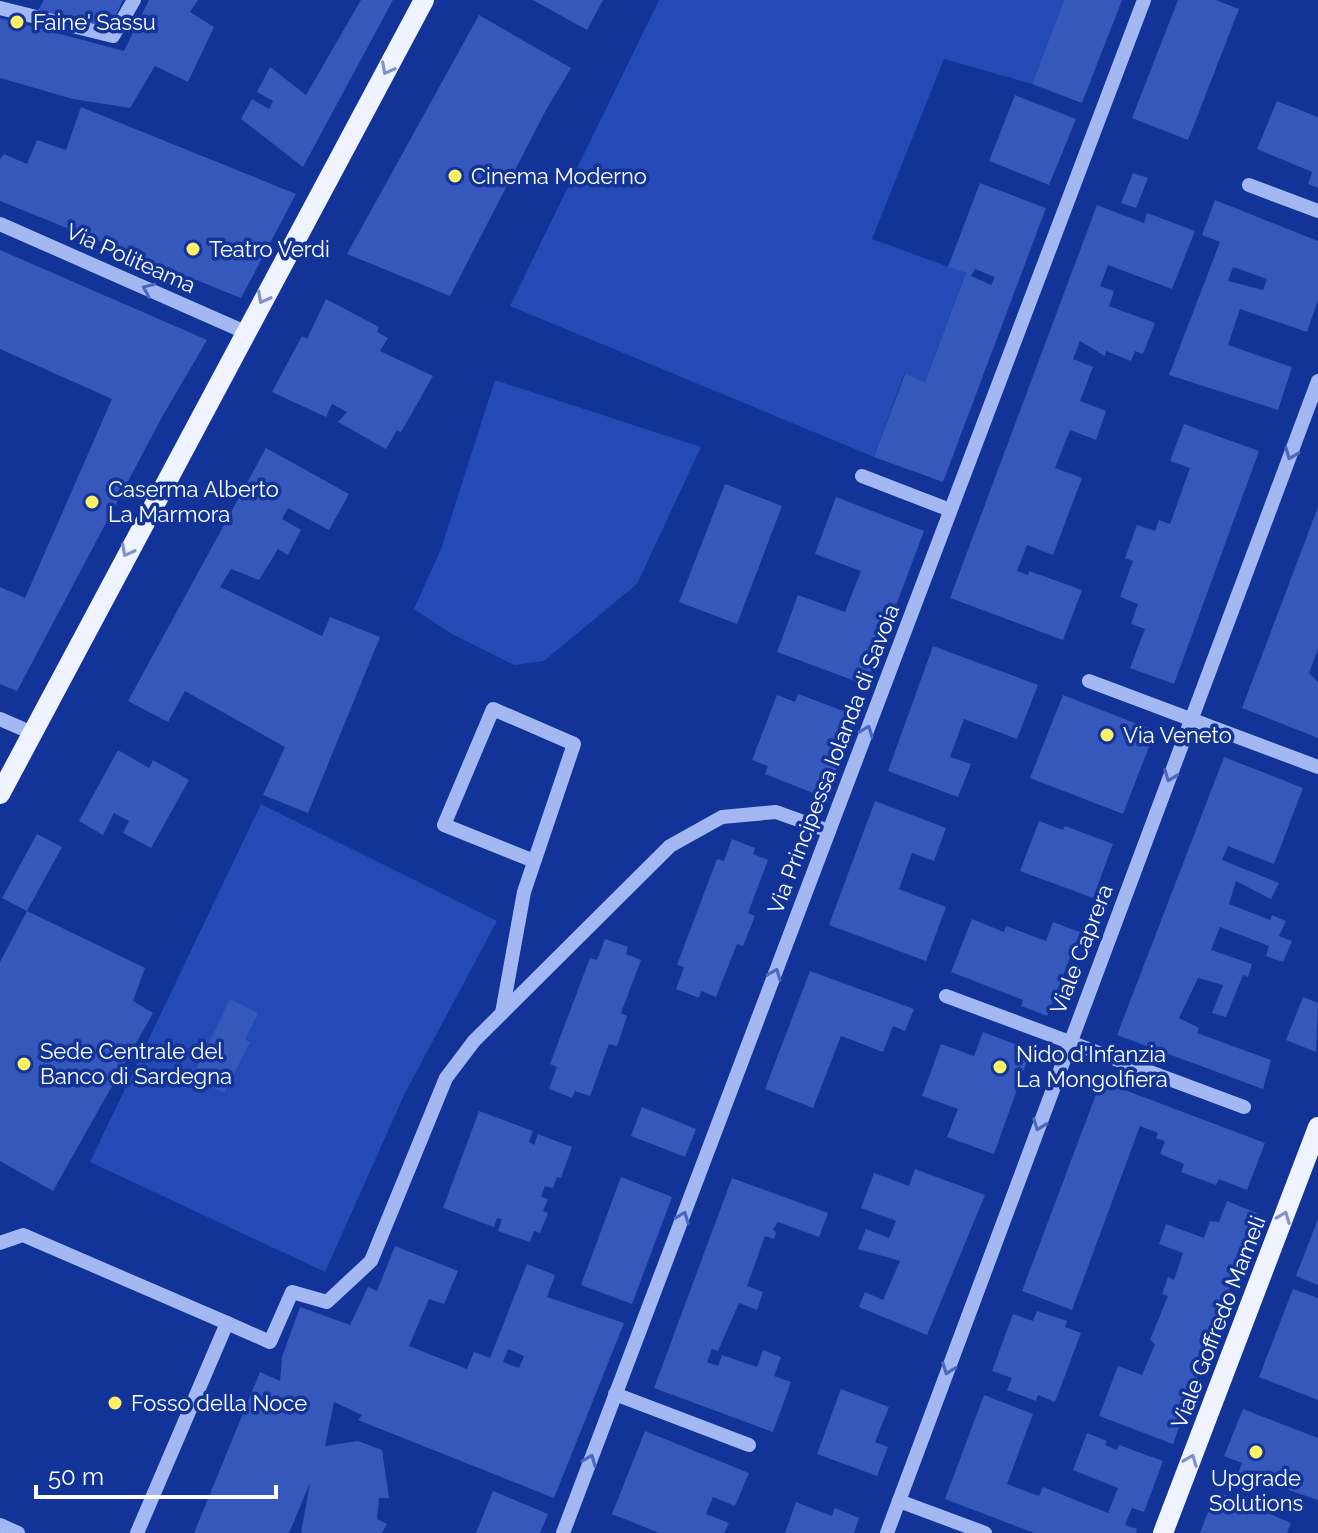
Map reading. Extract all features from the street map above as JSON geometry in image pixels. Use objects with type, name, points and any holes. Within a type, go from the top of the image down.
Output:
[{"type":"main road","points":[[0,794],[30,732],[424,0]]},
{"type":"main road","name":"Viale Goffredo Mameli","points":[[1163,1533],[1317,1132]]},
{"type":"street","points":[[30,16],[38,0]]},
{"type":"street","points":[[0,8],[113,36],[134,0]]},
{"type":"street","name":"Via Principessa Iolanda di Savoia","points":[[563,1533],[1144,0]]},
{"type":"street","points":[[1249,185],[1318,211]]},
{"type":"street","name":"Via Politeama","points":[[0,224],[245,332]]},
{"type":"street","name":"Viale Caprera","points":[[887,1533],[1318,381]]},
{"type":"street","points":[[862,476],[950,510]]},
{"type":"street","points":[[1089,681],[1318,767]]},
{"type":"street","points":[[501,1013],[524,892],[574,744],[493,709],[444,825],[534,861]]},
{"type":"street","points":[[0,719],[30,732]]},
{"type":"street","points":[[0,1243],[23,1235],[270,1342],[292,1292],[327,1302],[371,1261],[446,1078],[474,1041],[670,846],[722,817],[776,812],[829,831]]},
{"type":"street","points":[[946,996],[1244,1107]]},
{"type":"street","points":[[137,1533],[227,1323]]},
{"type":"street","points":[[615,1394],[749,1445]]},
{"type":"street","points":[[899,1501],[985,1533]]},
{"type":"street","points":[[0,1525],[18,1533]]},
{"type":"shaded area","points":[[659,0],[1064,0],[1032,84],[944,59],[872,239],[966,273],[925,382],[904,374],[874,457],[510,306]]},
{"type":"shaded area","points":[[495,380],[701,447],[637,584],[544,661],[514,665],[452,634],[414,609],[441,549]]},
{"type":"shaded area","points":[[261,804],[497,921],[405,1093],[325,1272],[90,1162]]},
{"type":"building","points":[[44,0],[123,0],[110,28],[106,29],[38,10]]},
{"type":"building","points":[[149,0],[198,0],[190,12],[214,27],[188,82],[155,66],[130,108],[73,99],[0,78],[0,18],[124,51]]},
{"type":"building","points":[[361,0],[393,0],[303,167],[241,119],[252,99],[269,109],[273,101],[257,92],[270,67],[306,95]]},
{"type":"building","points":[[533,0],[603,0],[587,30]]},
{"type":"building","points":[[1064,0],[1122,0],[1082,103],[1032,84]]},
{"type":"building","points":[[1178,0],[1216,0],[1239,9],[1188,140],[1132,118]]},
{"type":"building","points":[[479,15],[571,68],[450,296],[347,254]]},
{"type":"building","points":[[1015,95],[1076,119],[1049,185],[989,161]]},
{"type":"building","points":[[1277,101],[1318,117],[1318,188],[1308,184],[1312,172],[1257,149]]},
{"type":"building","name":"Teatro Verdi","points":[[81,107],[296,194],[241,298],[0,201],[0,159],[4,154],[27,164],[37,140],[66,150]]},
{"type":"building","points":[[1133,173],[1148,178],[1136,208],[1121,203]]},
{"type":"building","points":[[980,183],[1046,208],[943,482],[874,457],[905,374],[925,382],[966,273],[948,267]],"holes":[[[975,269],[995,277],[991,285],[971,276]]]},
{"type":"building","points":[[1215,200],[1318,241],[1318,300],[1307,332],[1240,309],[1228,345],[1292,367],[1278,410],[1169,375],[1220,242],[1202,235]],"holes":[[[1233,267],[1267,279],[1263,290],[1228,281]]]},
{"type":"building","points":[[1097,205],[1144,223],[1147,213],[1195,231],[1172,289],[1108,265],[1100,286],[1114,291],[1109,306],[1155,323],[1143,354],[1135,351],[1131,361],[1106,351],[1105,356],[1080,341],[1073,359],[1093,367],[1080,401],[1106,411],[1096,440],[1070,430],[1055,468],[1082,478],[1053,555],[1027,545],[1017,571],[1028,575],[1029,571],[1082,590],[1063,640],[950,598]]},
{"type":"building","name":"Caserma Alberto La Marmora","points":[[0,250],[207,340],[162,417],[17,691],[0,684],[0,587],[25,598],[112,399],[0,349]]},
{"type":"building","points":[[326,299],[379,327],[377,332],[388,338],[380,351],[433,376],[401,432],[397,430],[386,449],[338,422],[347,412],[332,404],[326,417],[272,392],[302,336],[307,339]]},
{"type":"building","points":[[1184,424],[1259,451],[1174,684],[1130,668],[1145,629],[1131,624],[1138,604],[1120,597],[1133,561],[1125,558],[1137,525],[1155,531],[1159,520],[1170,524],[1190,468],[1170,461]]},
{"type":"building","points":[[266,448],[349,494],[329,530],[288,508],[282,519],[301,530],[288,555],[278,549],[259,580],[231,569],[220,587],[322,636],[330,617],[380,637],[308,813],[263,795],[285,747],[185,691],[168,722],[128,701]]},
{"type":"building","points":[[725,484],[782,506],[737,624],[679,602]]},
{"type":"building","points":[[836,497],[924,531],[866,685],[777,652],[798,595],[845,612],[861,571],[815,554]]},
{"type":"building","points":[[1318,507],[1318,649],[1309,673],[1318,682],[1318,738],[1242,708]]},
{"type":"building","points":[[933,646],[1038,685],[1017,739],[964,719],[950,757],[971,764],[958,797],[888,771]]},
{"type":"building","points":[[798,694],[857,716],[826,798],[765,774],[768,766],[752,760],[777,695],[795,702]]},
{"type":"building","points":[[1063,695],[1155,731],[1123,814],[1030,778]]},
{"type":"building","points":[[118,750],[149,768],[153,760],[189,780],[151,848],[123,833],[129,821],[114,813],[103,835],[79,821]]},
{"type":"building","points":[[1224,757],[1303,788],[1274,864],[1228,846],[1222,860],[1279,883],[1271,899],[1236,881],[1229,904],[1270,920],[1272,915],[1286,921],[1279,936],[1292,941],[1283,962],[1266,956],[1269,946],[1220,927],[1211,950],[1252,964],[1248,977],[1243,975],[1226,1017],[1212,1013],[1223,985],[1198,978],[1179,1018],[1199,1028],[1197,1033],[1271,1060],[1263,1089],[1117,1035]]},
{"type":"building","points":[[875,801],[946,828],[934,861],[912,853],[899,889],[946,907],[926,961],[829,925]]},
{"type":"building","points":[[1039,821],[1063,830],[1065,826],[1113,844],[1093,898],[1020,871]]},
{"type":"building","points":[[37,834],[62,847],[27,911],[2,898]]},
{"type":"building","points":[[732,839],[755,848],[753,854],[768,860],[748,913],[755,916],[743,946],[737,944],[716,997],[701,991],[699,998],[676,989],[684,967],[677,965],[717,859],[724,861]]},
{"type":"building","points":[[27,911],[145,968],[133,1001],[153,1013],[53,1191],[0,1161],[0,962]]},
{"type":"building","points":[[972,919],[1004,932],[1006,926],[1046,941],[1053,922],[1080,932],[1047,1016],[1021,1006],[1023,1000],[951,972]]},
{"type":"building","points":[[605,939],[628,947],[626,954],[641,960],[621,1013],[627,1016],[617,1046],[609,1044],[590,1096],[575,1091],[572,1098],[549,1089],[557,1067],[550,1064],[590,958],[597,960]]},
{"type":"building","points":[[810,971],[914,1009],[905,1031],[893,1026],[883,1052],[841,1036],[813,1108],[765,1089]]},
{"type":"building","points":[[1303,997],[1318,1003],[1316,1052],[1286,1040]]},
{"type":"building","points":[[230,999],[258,1013],[245,1039],[250,1042],[224,1093],[192,1078]]},
{"type":"building","points":[[983,1032],[1031,1050],[994,1154],[947,1137],[958,1109],[922,1096],[941,1044],[974,1056]]},
{"type":"building","points":[[1101,1081],[1265,1143],[1247,1190],[1219,1179],[1216,1185],[1181,1172],[1184,1164],[1160,1154],[1165,1141],[1156,1138],[1158,1133],[1140,1126],[1072,1310],[1022,1291]]},
{"type":"building","points":[[642,1107],[696,1129],[685,1157],[631,1136]]},
{"type":"building","points":[[479,1111],[533,1131],[529,1142],[534,1145],[538,1134],[572,1147],[561,1178],[557,1177],[553,1188],[545,1186],[541,1197],[548,1199],[543,1211],[548,1213],[540,1233],[534,1231],[530,1242],[498,1231],[502,1219],[497,1218],[494,1227],[443,1208]]},
{"type":"building","points":[[915,1169],[985,1195],[927,1335],[859,1307],[865,1292],[883,1300],[900,1261],[858,1249],[866,1229],[889,1238],[896,1221],[861,1208],[874,1173],[909,1186]]},
{"type":"building","points":[[621,1177],[672,1197],[632,1304],[581,1285]]},
{"type":"building","points":[[732,1178],[828,1213],[819,1237],[778,1222],[773,1229],[776,1232],[774,1239],[765,1236],[747,1286],[763,1292],[757,1310],[739,1303],[718,1351],[712,1349],[707,1362],[718,1366],[722,1355],[757,1367],[763,1350],[781,1357],[774,1376],[791,1382],[773,1432],[654,1388]]},
{"type":"building","points":[[1227,1201],[1257,1213],[1173,1444],[1099,1416],[1118,1366],[1142,1375],[1155,1344],[1150,1340],[1168,1296],[1162,1294],[1168,1277],[1174,1280],[1183,1253],[1159,1244],[1166,1224],[1204,1238],[1210,1221],[1219,1222]]},
{"type":"building","points":[[1318,1219],[1318,1285],[1296,1276]]},
{"type":"building","points":[[395,1246],[458,1271],[444,1304],[429,1299],[409,1346],[467,1369],[474,1352],[490,1358],[527,1264],[555,1275],[547,1297],[624,1323],[554,1498],[358,1420],[362,1415],[334,1402],[325,1446],[358,1441],[382,1450],[389,1498],[379,1498],[377,1519],[387,1524],[382,1533],[301,1533],[310,1483],[289,1533],[194,1533],[260,1372],[280,1381],[282,1357],[300,1307],[350,1325],[368,1287],[377,1291]],"holes":[[[508,1349],[524,1356],[519,1368],[503,1362]]]},
{"type":"building","points":[[1293,1289],[1318,1298],[1318,1400],[1259,1377]]},
{"type":"building","points":[[1037,1311],[1067,1321],[1065,1327],[1081,1333],[1055,1402],[1038,1395],[1036,1401],[1007,1390],[1012,1378],[992,1371],[1013,1314],[1033,1321]]},
{"type":"building","points":[[841,1389],[889,1407],[875,1442],[888,1447],[877,1476],[817,1454]]},
{"type":"building","points":[[984,1395],[1033,1414],[1007,1484],[1039,1496],[1043,1487],[1108,1513],[1118,1488],[1073,1470],[1087,1433],[1107,1441],[1105,1445],[1117,1450],[1119,1445],[1163,1461],[1144,1512],[1132,1508],[1125,1525],[1137,1529],[1136,1533],[1034,1533],[945,1499]]},
{"type":"building","points":[[1243,1409],[1318,1438],[1318,1500],[1238,1473],[1242,1463],[1224,1456]]},
{"type":"building","points":[[645,1431],[749,1473],[735,1506],[713,1497],[706,1514],[729,1523],[724,1533],[659,1533],[612,1514]]},
{"type":"building","points":[[493,1491],[548,1514],[540,1533],[476,1533]]},
{"type":"building","points":[[1216,1491],[1291,1523],[1287,1533],[1200,1533]]},
{"type":"building","points":[[796,1502],[832,1516],[835,1508],[859,1518],[854,1533],[785,1533]]},
{"type":"place","name":"Faine' Sassu","points":[[17,22]]},
{"type":"place","name":"Cinema Moderno","points":[[455,176]]},
{"type":"place","name":"Teatro Verdi","points":[[193,249]]},
{"type":"place","name":"Caserma Alberto La Marmora","points":[[92,502]]},
{"type":"place","name":"Via Veneto","points":[[1107,735]]},
{"type":"place","name":"Sede Centrale del Banco di Sardegna","points":[[24,1064]]},
{"type":"place","name":"Nido d'Infanzia La Mongolfiera","points":[[1000,1067]]},
{"type":"place","name":"Fosso della Noce","points":[[115,1403]]},
{"type":"place","name":"Upgrade Solutions","points":[[1256,1452]]}]
